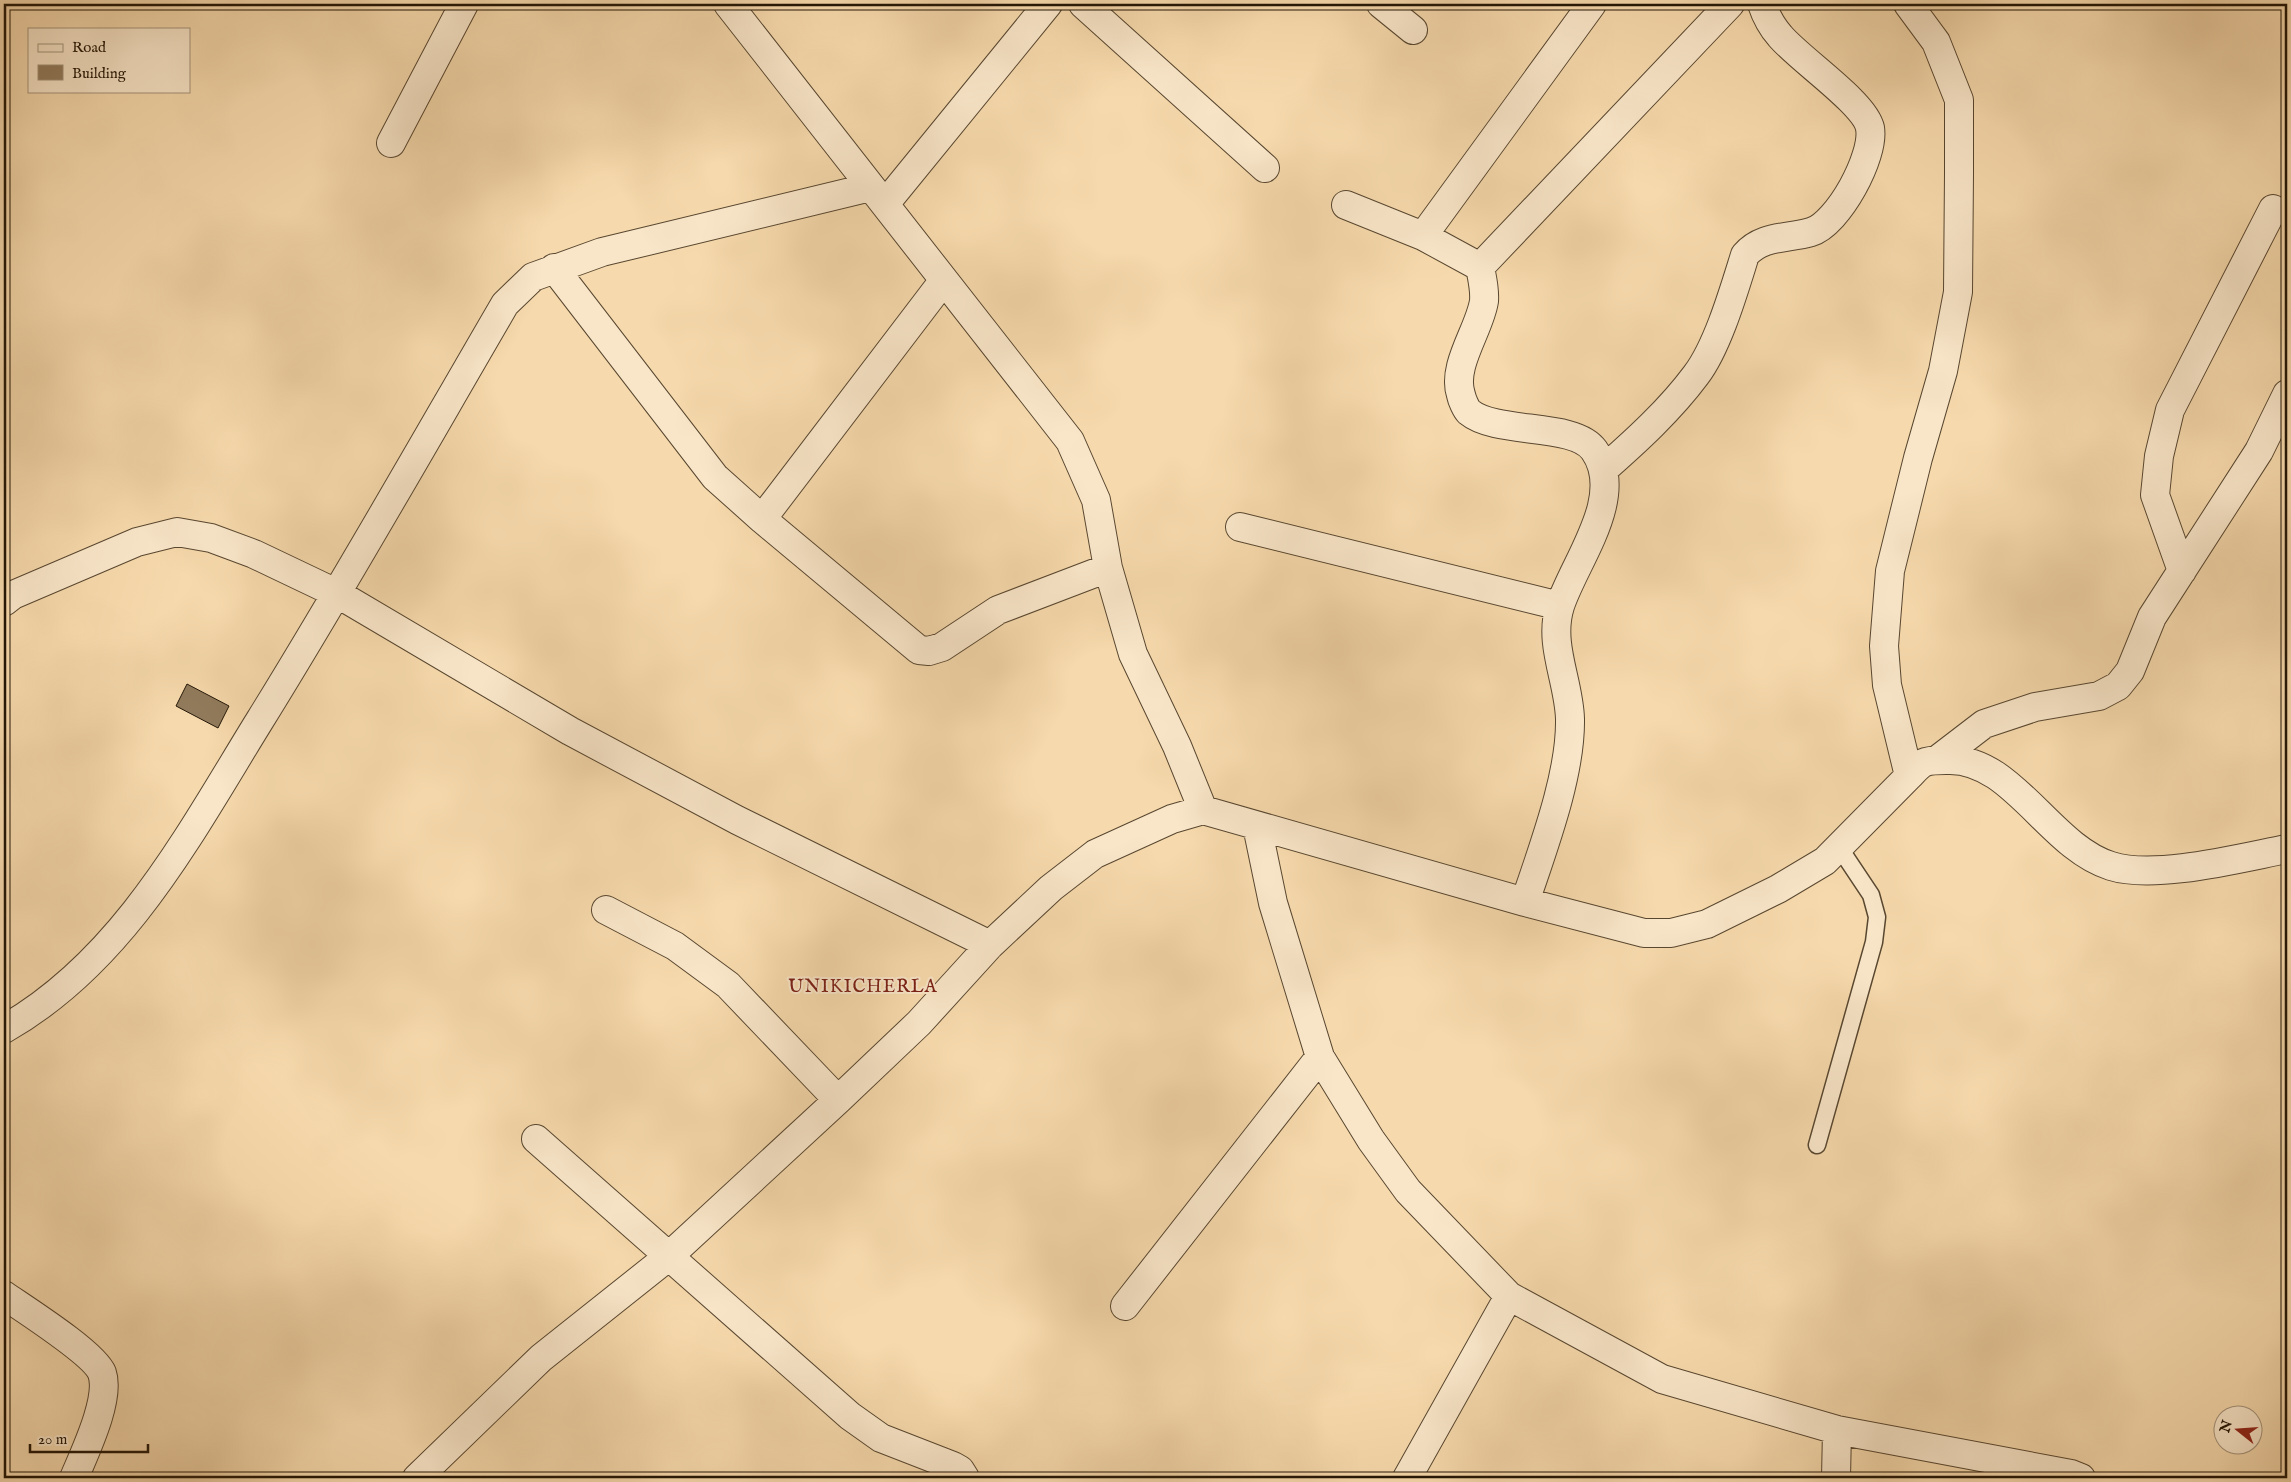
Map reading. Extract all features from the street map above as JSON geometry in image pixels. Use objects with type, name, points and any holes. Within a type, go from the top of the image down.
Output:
[{"type":"street","points":[[391,143],[464,4]]},
{"type":"street","points":[[728,4],[1070,441],[1096,500],[1108,568],[1133,654],[1177,746],[1203,810]]},
{"type":"street","points":[[4,1029],[29,1015],[77,976],[151,894],[338,594],[370,534],[505,304],[534,277],[554,268],[602,252],[878,196],[1048,4]]},
{"type":"street","points":[[1083,4],[1265,168]]},
{"type":"street","points":[[1381,4],[1413,30]]},
{"type":"street","points":[[1423,236],[1592,4]]},
{"type":"street","points":[[1480,267],[1730,4]]},
{"type":"street","points":[[1603,470],[1640,437],[1697,374],[1718,334],[1745,255],[1753,246],[1766,240],[1812,232],[1829,222],[1840,207],[1864,162],[1870,142],[1870,126],[1860,110],[1781,37],[1768,18],[1762,4]]},
{"type":"street","points":[[1908,4],[1936,42],[1959,100],[1960,154],[1958,292],[1943,371],[1918,458],[1890,571],[1884,646],[1887,685],[1909,776]]},
{"type":"street","points":[[1346,205],[1423,236],[1480,267],[1484,283],[1484,302],[1460,372],[1460,394],[1468,412],[1488,421],[1575,437],[1594,449],[1603,470],[1604,492],[1599,519],[1560,606],[1556,630],[1570,718],[1566,756],[1563,776],[1548,831],[1525,902]]},
{"type":"street","points":[[2182,571],[2155,495],[2159,456],[2170,410],[2273,209]]},
{"type":"street","points":[[554,268],[715,477],[762,519],[919,650],[929,651],[942,648],[998,610],[1108,568]]},
{"type":"street","points":[[762,519],[944,280]]},
{"type":"street","points":[[1937,760],[1984,724],[2035,707],[2099,696],[2118,686],[2130,671],[2152,618],[2259,450],[2287,394]]},
{"type":"street","points":[[1240,527],[1560,606]]},
{"type":"street","points":[[4,602],[13,596],[137,542],[177,532],[210,538],[254,554],[338,594],[570,731],[737,820],[990,945]]},
{"type":"street","points":[[417,1478],[541,1358],[668,1257],[838,1100],[919,1023],[990,945],[1051,888],[1094,854],[1172,820],[1203,810],[1525,902],[1644,933],[1671,933],[1707,924],[1778,889],[1825,861],[1923,763],[1937,760],[1957,759],[1980,765],[2007,784],[2081,852],[2111,866],[2156,871],[2287,849]]},
{"type":"street","points":[[1256,826],[1273,902],[1320,1057],[1372,1140],[1408,1191],[1508,1296],[1662,1379],[1838,1430],[2071,1474],[2081,1478]]},
{"type":"street","points":[[606,910],[675,946],[728,985],[838,1100]]},
{"type":"street","points":[[1125,1306],[1320,1057]]},
{"type":"street","points":[[536,1139],[850,1416],[881,1438],[953,1466],[960,1470],[965,1478]]},
{"type":"street","points":[[4,1295],[83,1350],[102,1373],[103,1398],[90,1441],[74,1478]]},
{"type":"street","points":[[1407,1478],[1508,1296]]},
{"type":"street","points":[[1836,1478],[1838,1430]]},
{"type":"lane","points":[[1818,1145],[1874,942],[1877,917],[1871,895],[1839,847]]},
{"type":"building","points":[[187,684],[229,706],[218,728],[176,706]]},
{"type":"district","name":"UNIKICHERLA","points":[[863,987]]}]
